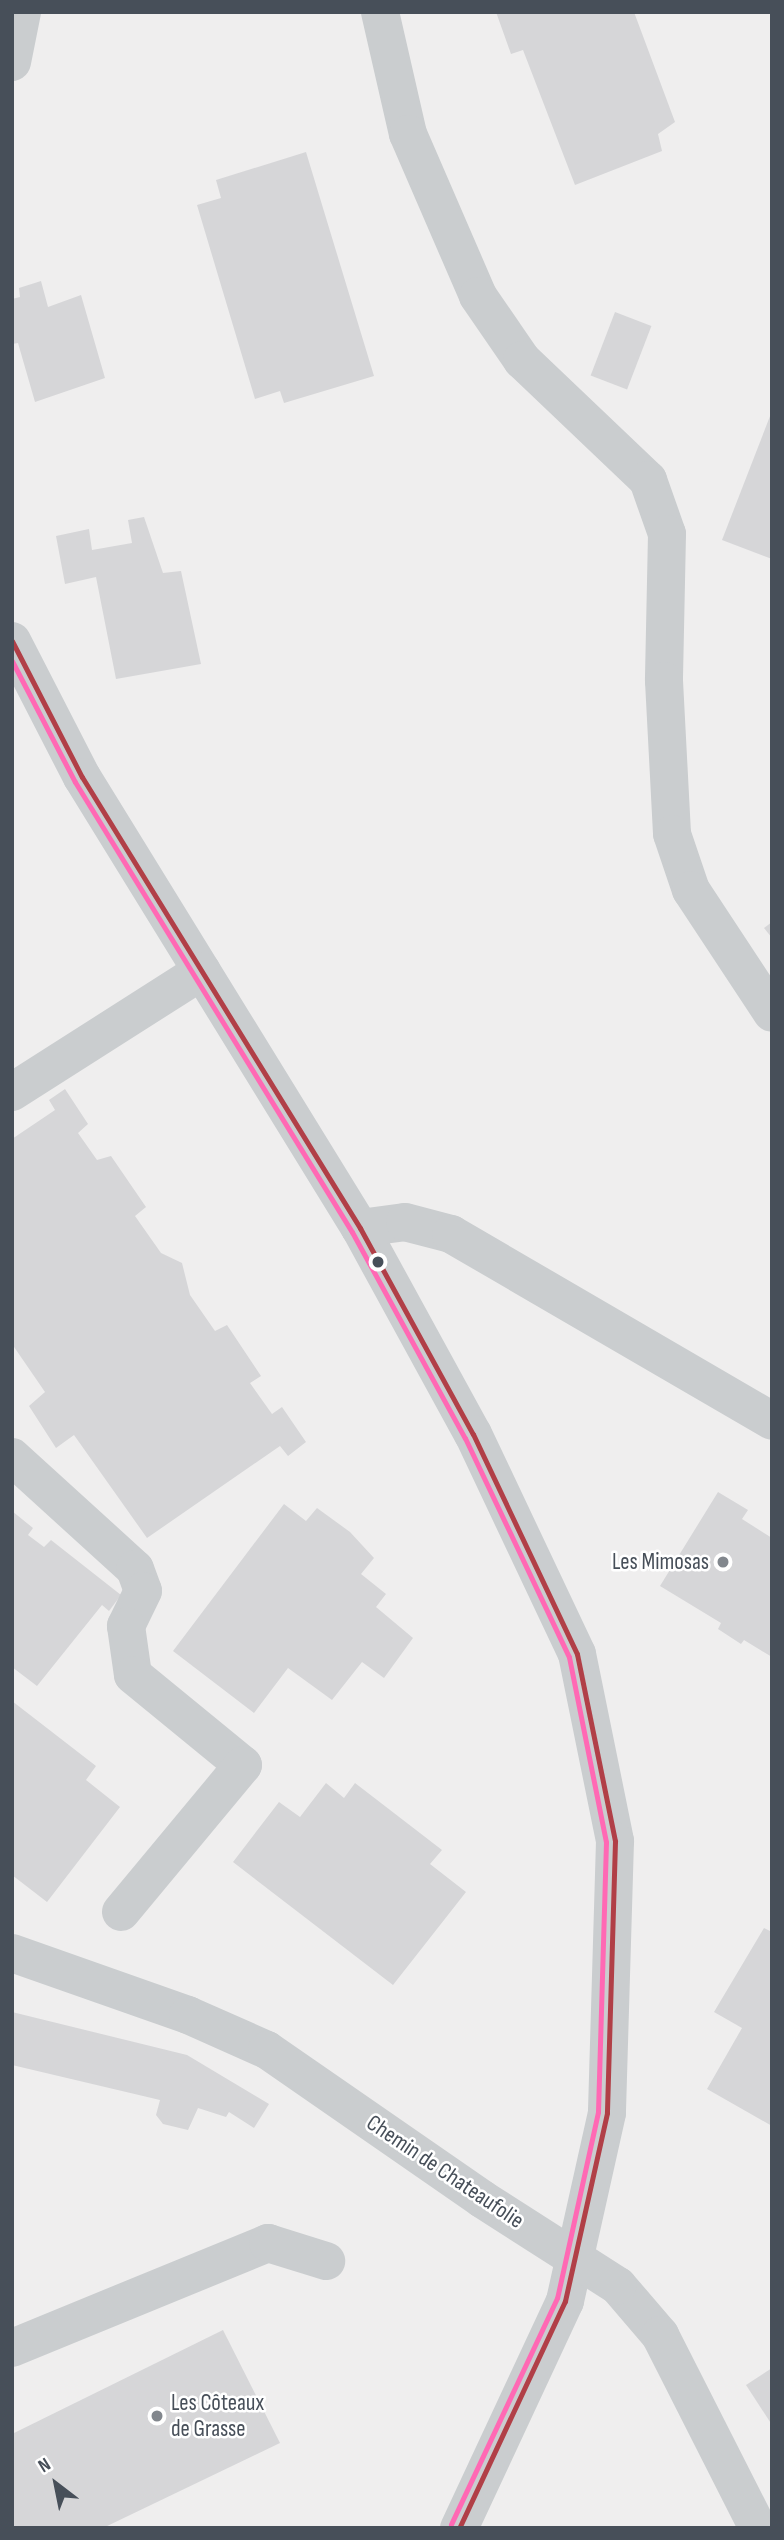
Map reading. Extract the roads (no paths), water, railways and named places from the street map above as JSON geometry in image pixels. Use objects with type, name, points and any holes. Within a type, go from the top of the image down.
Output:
[{"type":"street","points":[[12,62],[22,12]]},
{"type":"street","points":[[380,12],[408,135],[478,296],[523,360],[648,480],[667,534],[664,681],[671,834],[691,890],[772,1013]]},
{"type":"street","points":[[12,641],[82,777],[360,1228],[473,1434],[577,1654],[615,1840],[607,2113],[568,2287],[459,2528]]},
{"type":"street","points":[[12,1092],[202,971]]},
{"type":"street","points":[[360,1228],[405,1222],[451,1234],[772,1421]]},
{"type":"street","points":[[12,1457],[135,1569],[143,1591],[126,1626],[133,1675],[243,1765],[121,1912]]},
{"type":"street","name":"Chemin de Chateaufolie","points":[[12,1953],[188,2015],[267,2050],[482,2199],[618,2286],[660,2335],[758,2528]]},
{"type":"street","points":[[12,2348],[268,2243],[326,2261]]},
{"type":"place","name":"Les Mimosas","points":[[723,1562]]},
{"type":"place","name":"Les Côteaux de Grasse","points":[[157,2416]]}]
